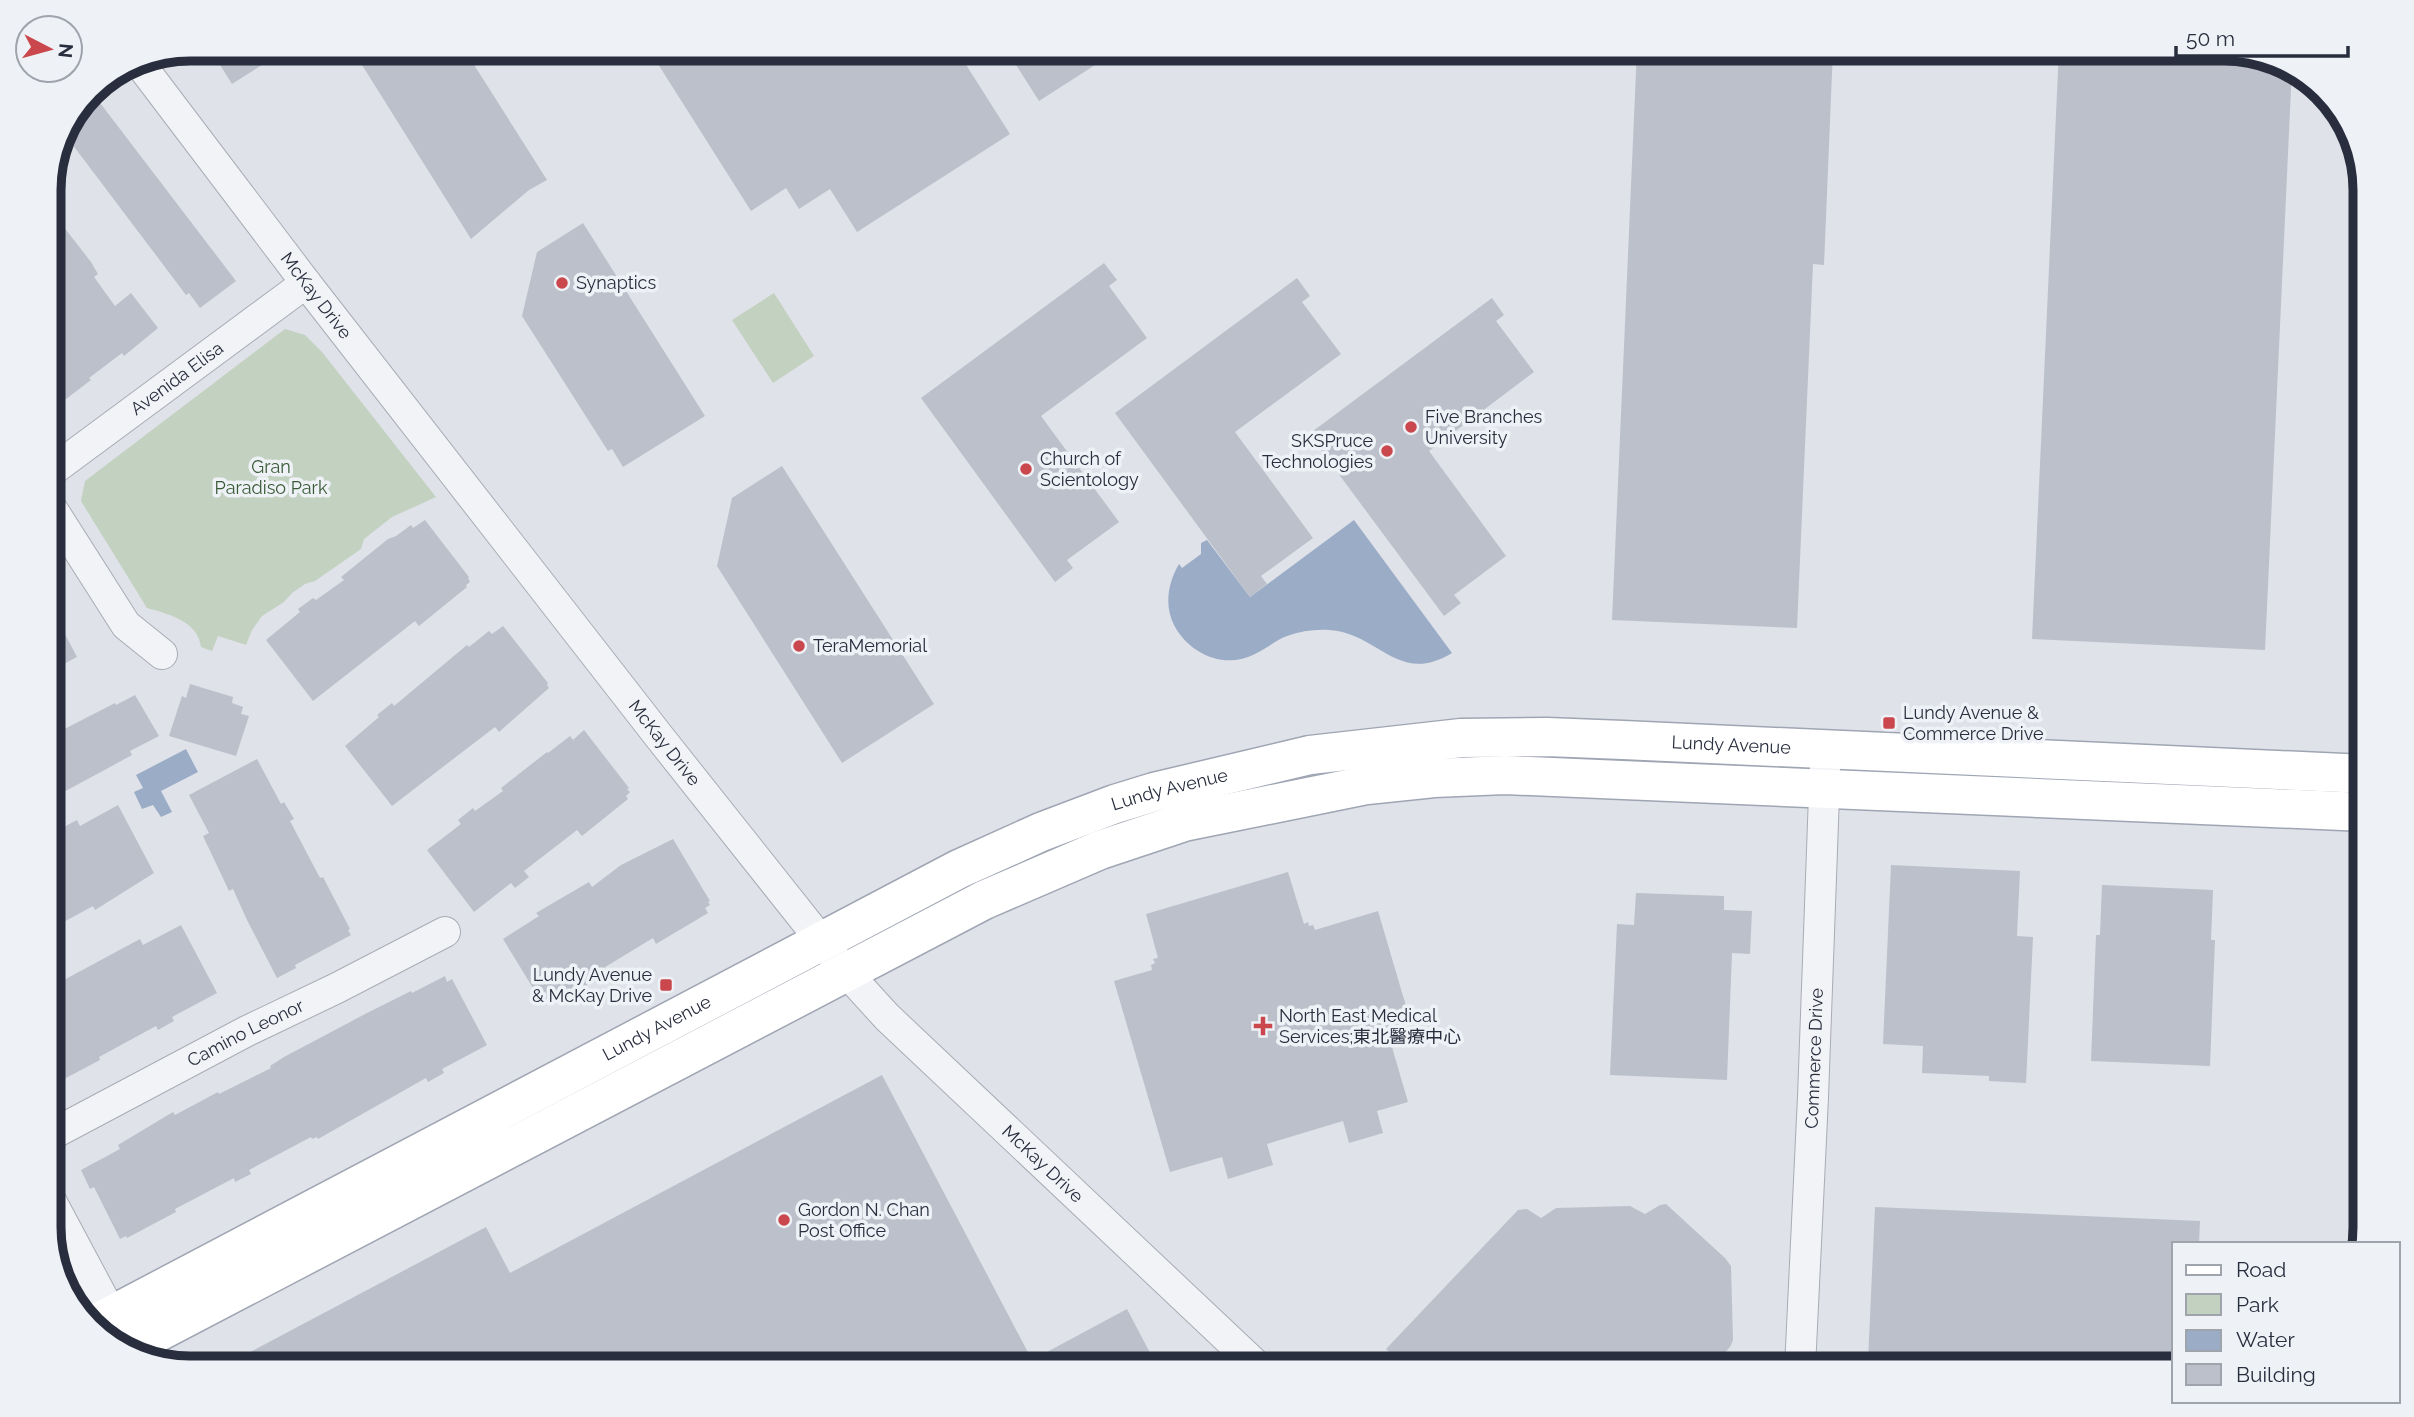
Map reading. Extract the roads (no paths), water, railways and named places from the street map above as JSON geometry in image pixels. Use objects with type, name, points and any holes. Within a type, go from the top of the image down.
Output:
[{"type":"main road","name":"Lundy Avenue","points":[[112,1329],[379,1174],[959,869],[1041,832],[1154,792],[1310,755],[1461,738],[1623,740],[2353,773]]},
{"type":"main road","points":[[2306,809],[2308,771]]},
{"type":"main road","name":"Lundy Avenue","points":[[113,1330],[173,1324],[984,900],[1101,850],[1184,822],[1367,785],[1434,778],[1506,775],[2353,811]]},
{"type":"main road","points":[[173,1324],[201,1290],[237,1268],[340,1215],[363,1199],[379,1174]]},
{"type":"street","name":"McKay Drive","points":[[144,70],[306,283],[846,972],[887,1017],[1246,1356]]},
{"type":"street","name":"Avenida Elisa","points":[[62,463],[306,283]]},
{"type":"street","points":[[62,524],[126,625],[162,654]]},
{"type":"street","name":"Commerce Drive","points":[[1801,1356],[1825,750]]},
{"type":"street","name":"Camino Leonor","points":[[62,1129],[247,1031],[445,932]]},
{"type":"street","points":[[62,1225],[108,1326]]},
{"type":"water","points":[[1354,520],[1452,653],[1433,662],[1417,664],[1389,655],[1346,633],[1318,630],[1287,636],[1244,659],[1220,660],[1198,651],[1174,625],[1168,602],[1172,579],[1179,564],[1182,568],[1201,554],[1201,543],[1207,540],[1250,597]]},
{"type":"water","points":[[186,749],[198,772],[161,791],[172,812],[161,817],[153,805],[142,809],[134,792],[143,788],[136,775]]},
{"type":"place","name":"Synaptics","points":[[562,283]]},
{"type":"place","name":"Five Branches University","points":[[1411,427]]},
{"type":"place","name":"SKSPruce Technologies","points":[[1387,451]]},
{"type":"place","name":"Church of Scientology","points":[[1026,469]]},
{"type":"place","name":"TeraMemorial","points":[[799,646]]},
{"type":"place","name":"Lundy Avenue & Commerce Drive","points":[[1889,723]]},
{"type":"place","name":"Lundy Avenue & McKay Drive","points":[[666,985]]},
{"type":"place","name":"North East Medical Services;東北醫療中心","points":[[1263,1026]]},
{"type":"place","name":"Gordon N. Chan Post Office","points":[[784,1220]]},
{"type":"park label","name":"Gran Paradiso Park","points":[[271,477]]}]
